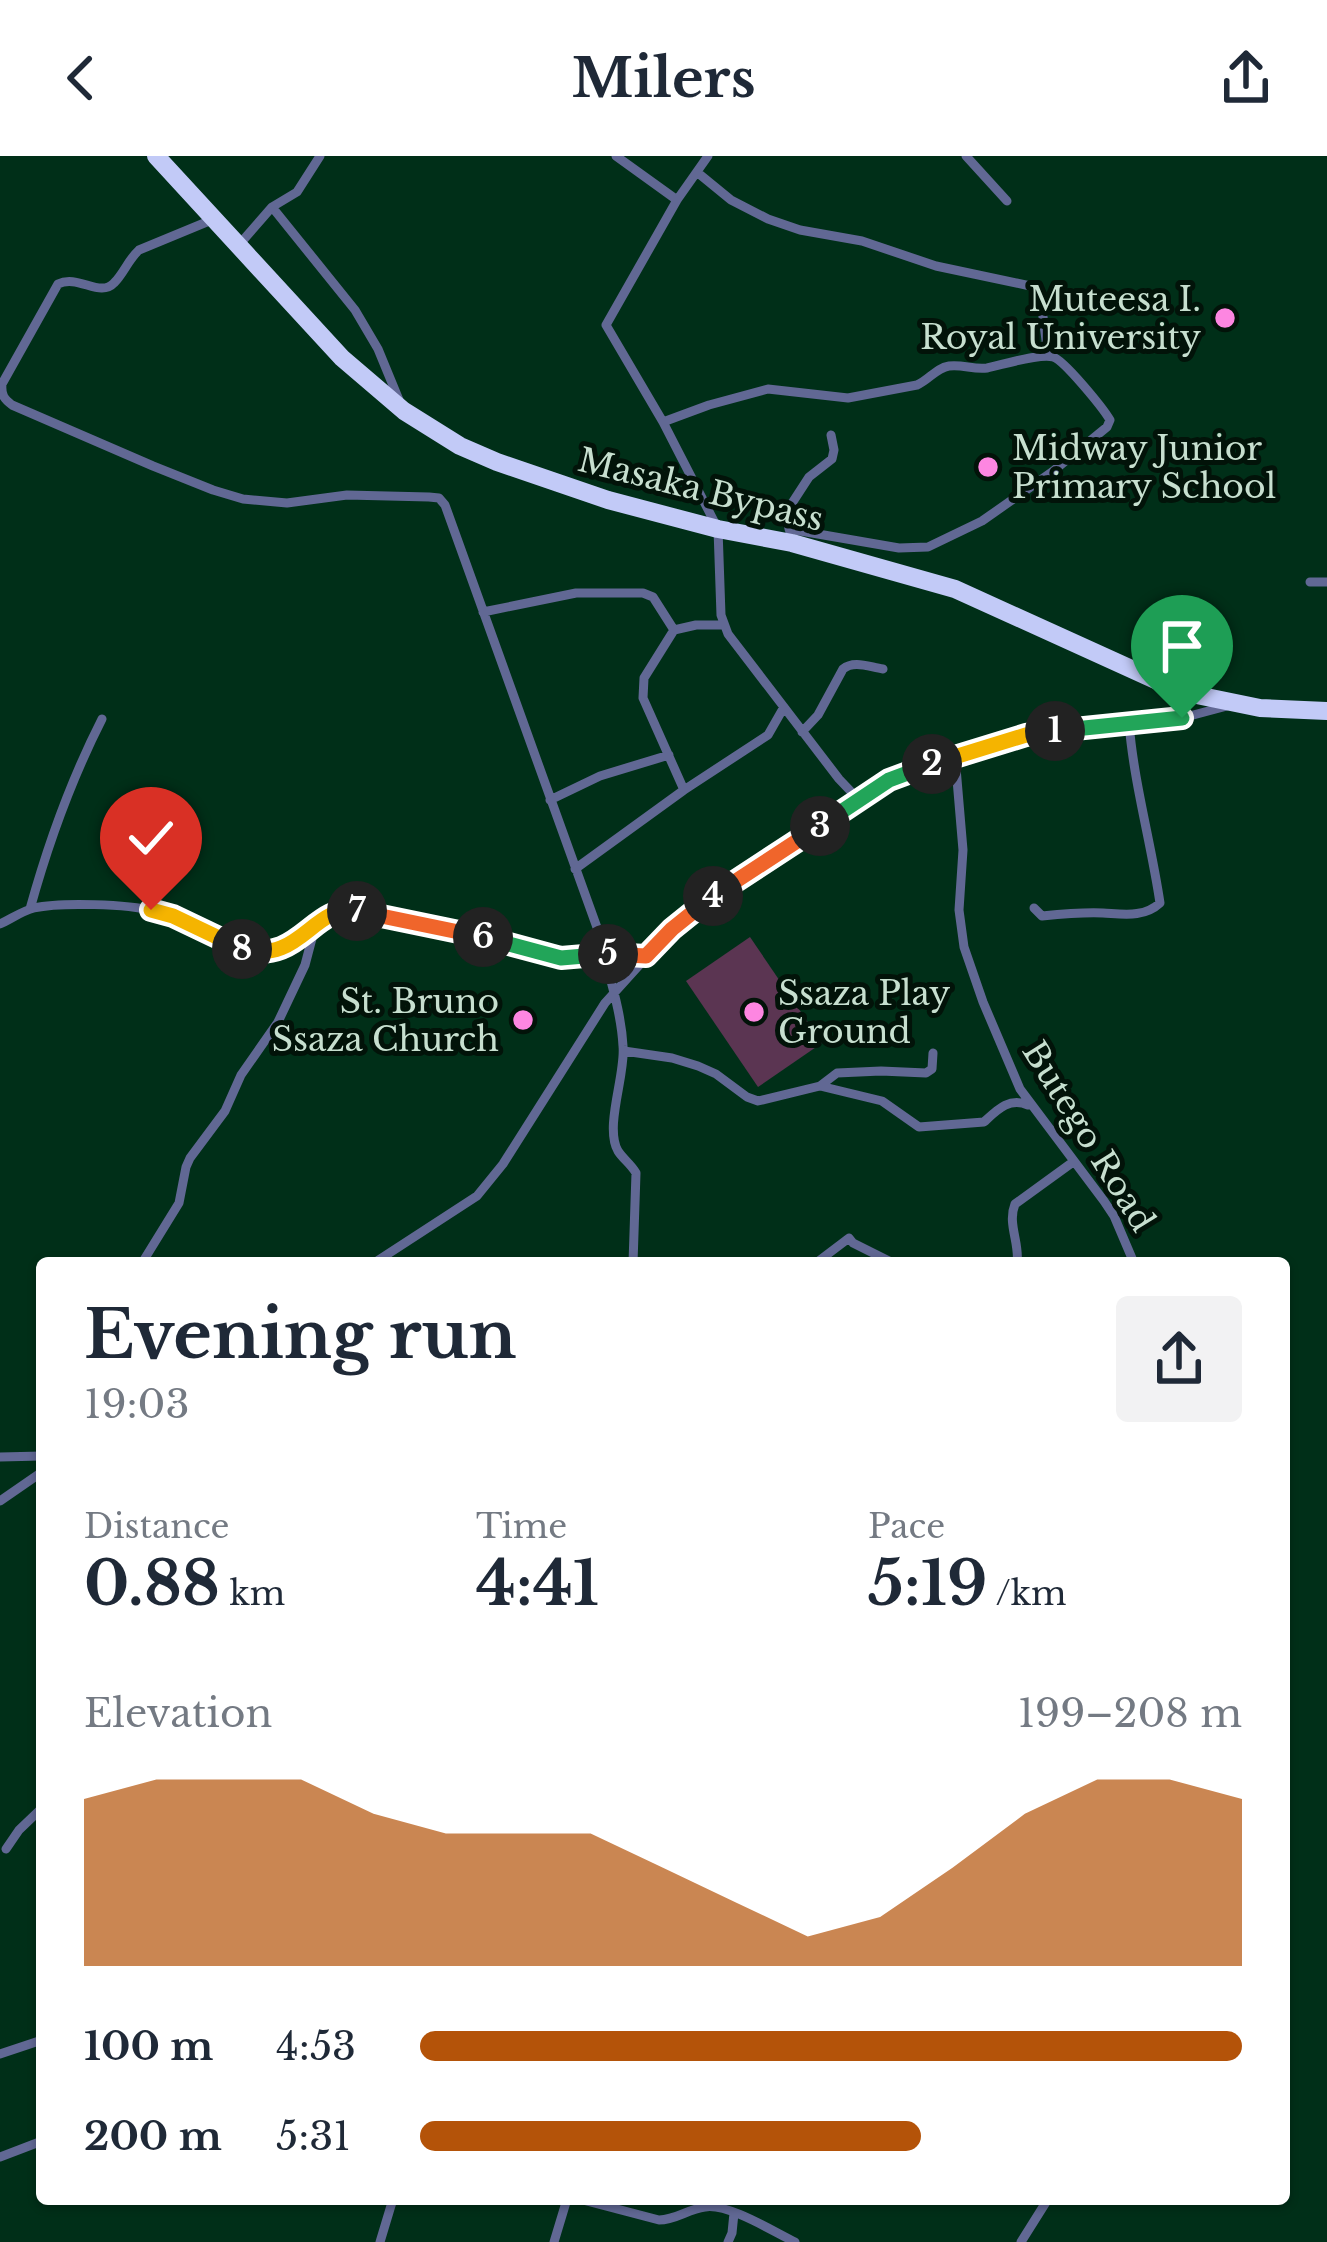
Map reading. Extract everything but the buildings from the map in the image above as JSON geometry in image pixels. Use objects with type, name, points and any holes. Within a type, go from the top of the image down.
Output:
[{"type":"highway","name":"Masaka Bypass","points":[[157,156],[342,358],[404,411],[460,446],[608,500],[718,529],[791,536],[955,589],[1182,692],[1232,704],[1327,711]]},
{"type":"street","points":[[238,246],[272,207],[297,193],[320,156]]},
{"type":"street","points":[[616,156],[677,200]]},
{"type":"street","points":[[708,156],[677,200],[606,325],[718,529],[724,625],[859,800]]},
{"type":"street","points":[[966,156],[1007,201]]},
{"type":"street","points":[[698,173],[731,200],[800,230],[862,241],[949,269],[1035,287],[1048,356]]},
{"type":"street","points":[[284,220],[290,199]]},
{"type":"street","points":[[272,207],[362,322],[404,411]]},
{"type":"street","points":[[214,219],[139,250],[107,289],[72,279],[58,284],[2,384],[2,400],[153,466],[243,499],[287,503],[347,495],[440,499],[445,505],[599,933],[615,992],[624,1051],[613,1136],[636,1173],[633,1257]]},
{"type":"street","points":[[663,422],[768,389],[848,398],[917,385],[952,365],[983,369],[1048,356],[1060,361],[1099,403],[1110,424],[982,521],[914,550],[791,536],[785,514],[809,477],[834,455],[831,435]]},
{"type":"street","points":[[1310,582],[1327,582]]},
{"type":"street","points":[[483,612],[576,593],[643,593],[653,597],[674,630]]},
{"type":"street","points":[[684,790],[643,698],[644,678],[674,630],[724,625]]},
{"type":"street","points":[[802,732],[818,715],[842,669],[854,664],[883,669]]},
{"type":"street","points":[[383,1257],[477,1196],[605,1003],[672,929],[704,902],[889,780],[1038,732],[1200,715],[1232,704]]},
{"type":"street","points":[[575,868],[768,735],[784,707]]},
{"type":"street","points":[[30,909],[47,847],[102,719]]},
{"type":"street","points":[[1034,908],[1042,916],[1123,916],[1160,903],[1133,771],[1129,723]]},
{"type":"street","points":[[550,800],[600,776],[669,755]]},
{"type":"street","name":"Butego Road","points":[[955,756],[964,850],[960,930],[983,1002],[1020,1089],[1114,1216],[1131,1257]]},
{"type":"street","points":[[0,924],[30,909],[132,906],[173,916],[251,951],[297,941],[327,915],[349,910],[476,935],[561,958],[646,956]]},
{"type":"street","points":[[146,1257],[179,1203],[186,1167],[278,1022],[305,965],[315,927]]},
{"type":"street","points":[[624,1051],[698,1066],[752,1100],[820,1086],[837,1073],[926,1073],[932,1069],[933,1053]]},
{"type":"street","points":[[820,1086],[882,1101],[927,1128],[984,1122],[1003,1105],[1020,1102],[1032,1108]]},
{"type":"street","points":[[1018,1257],[1012,1219],[1015,1204],[1073,1162]]},
{"type":"street","points":[[825,1257],[849,1238],[881,1257]]},
{"type":"street","points":[[0,1457],[36,1456]]},
{"type":"street","points":[[0,1501],[36,1476]]},
{"type":"street","points":[[6,1849],[36,1814]]},
{"type":"street","points":[[0,2054],[36,2042]]},
{"type":"street","points":[[0,2157],[36,2143]]},
{"type":"street","points":[[380,2242],[391,2205]]},
{"type":"street","points":[[554,2242],[565,2205]]},
{"type":"street","points":[[602,2205],[659,2220],[709,2206],[795,2242]]},
{"type":"street","points":[[1021,2242],[1044,2205]]},
{"type":"street","points":[[728,2242],[734,2213]]},
{"type":"shaded area","name":"Ssaza Play Ground","points":[[750,937],[822,1043],[758,1087],[686,981]]},
{"type":"place","name":"Muteesa I. Royal University","points":[[1225,318]]},
{"type":"place","name":"Midway Junior Primary School","points":[[988,467]]},
{"type":"place","name":"Ssaza Play Ground","points":[[754,1012]]},
{"type":"place","name":"St. Bruno Ssaza Church","points":[[523,1020]]},
{"type":"route","points":[[151,910],[251,951],[297,941],[327,915],[349,910],[476,935],[561,958],[646,956],[704,902],[889,780],[1038,732],[1182,718]]}]
